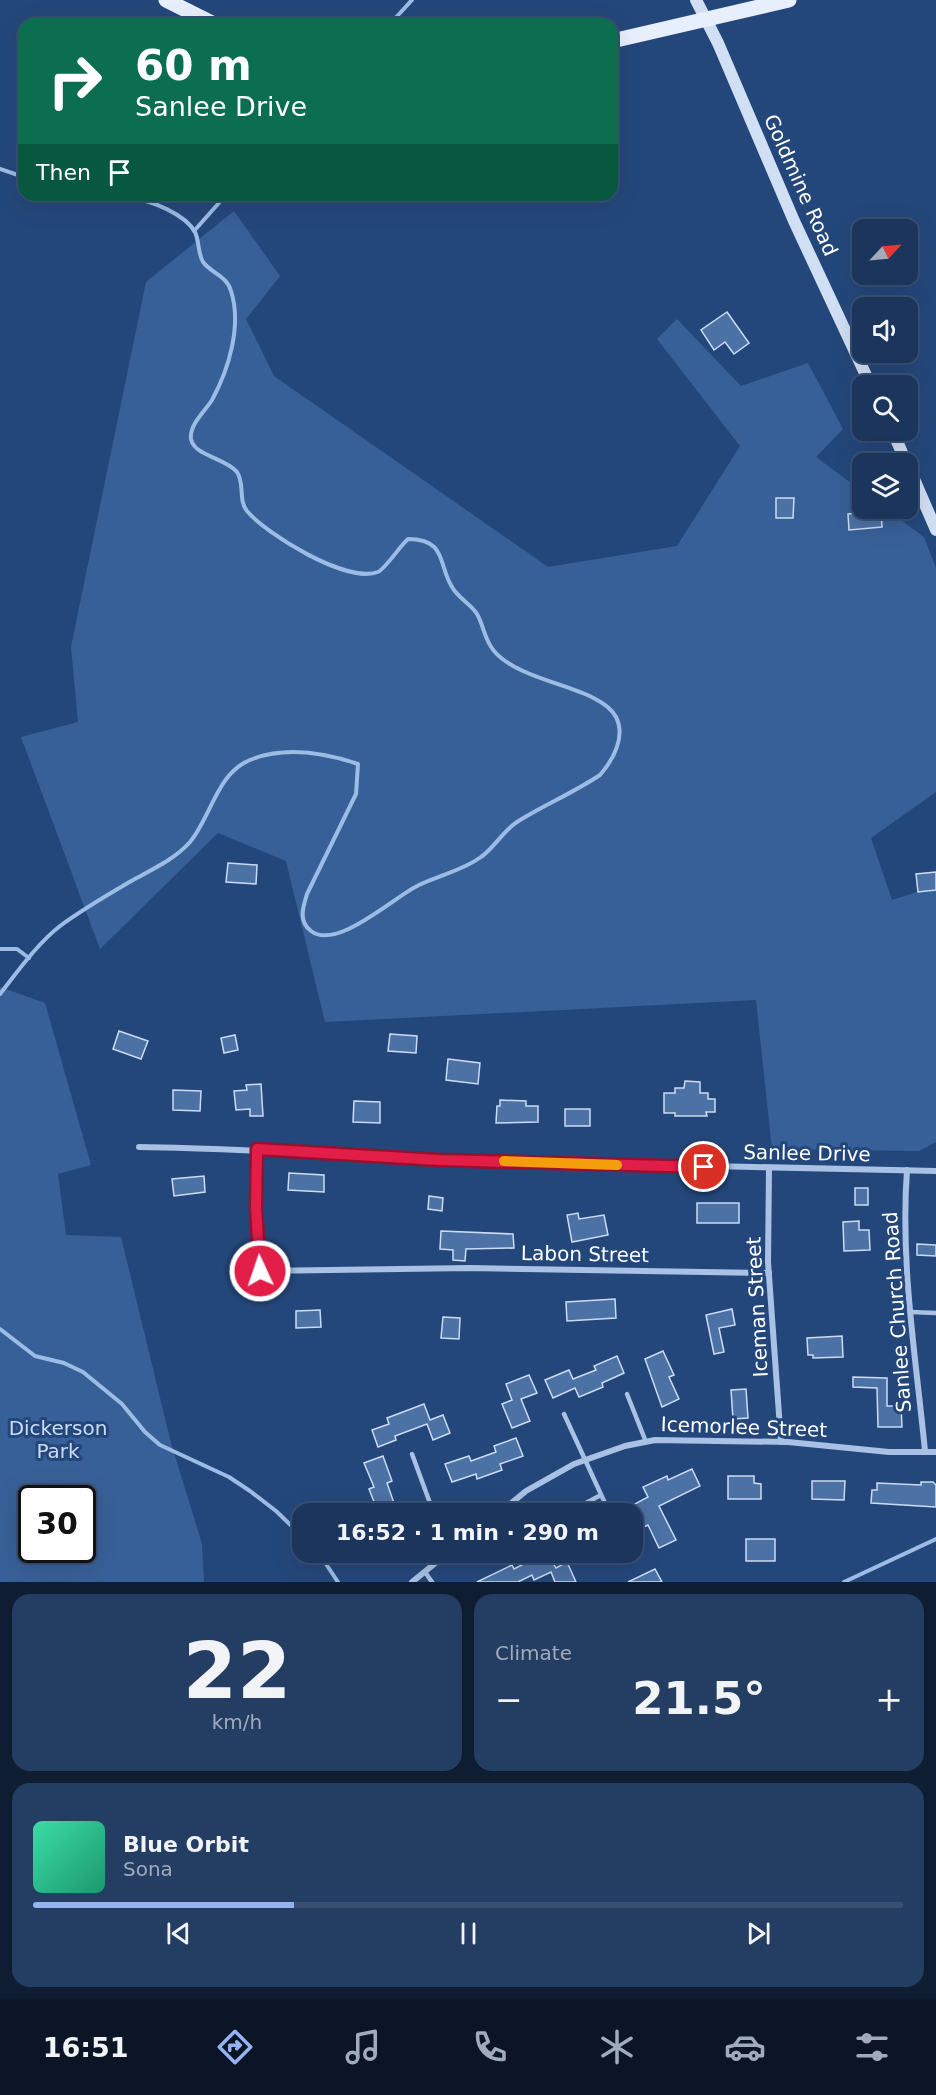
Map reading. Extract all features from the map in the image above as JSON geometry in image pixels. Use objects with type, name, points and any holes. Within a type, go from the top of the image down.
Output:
[{"type":"main road","points":[[166,0],[202,18]]},
{"type":"main road","name":"Goldmine Road","points":[[696,0],[794,221],[866,375]]},
{"type":"main road","points":[[618,39],[789,0]]},
{"type":"main road","points":[[918,489],[936,530]]},
{"type":"street","name":"Sanlee Drive","points":[[139,1147],[257,1149],[439,1160],[936,1171]]},
{"type":"street","name":"Labon Street","points":[[257,1149],[256,1208],[260,1271],[481,1269],[769,1273]]},
{"type":"street","name":"Iceman Street","points":[[769,1169],[769,1273],[781,1442]]},
{"type":"street","name":"Sanlee Church Road","points":[[907,1170],[903,1215],[925,1452]]},
{"type":"street","name":"Icemorlee Street","points":[[511,1503],[526,1491],[585,1460],[646,1442],[693,1439],[741,1443],[781,1442],[889,1452],[936,1452]]},
{"type":"street","points":[[412,1582],[436,1563]]},
{"type":"lane","points":[[911,1312],[936,1312]]},
{"type":"lane","points":[[627,1394],[646,1442]]},
{"type":"lane","points":[[564,1414],[604,1503]]},
{"type":"lane","points":[[412,1454],[430,1503]]},
{"type":"lane","points":[[587,1503],[601,1496]]},
{"type":"lane","points":[[425,1572],[432,1582]]},
{"type":"green space","points":[[234,211],[280,276],[246,319],[274,376],[548,567],[677,546],[740,446],[657,339],[677,319],[741,386],[808,363],[843,429],[816,457],[852,484],[852,519],[900,519],[924,537],[936,568],[936,792],[871,838],[892,900],[936,886],[936,1142],[919,1151],[772,1149],[756,1000],[325,1022],[286,861],[218,833],[100,949],[21,737],[78,722],[71,647],[146,282]]},
{"type":"green space","name":"Dickerson Park","points":[[0,987],[45,1003],[91,1165],[58,1174],[66,1235],[121,1237],[171,1443],[202,1544],[204,1582],[0,1582]]},
{"type":"building","points":[[727,312],[749,343],[734,354],[725,342],[714,350],[701,330]]},
{"type":"building","points":[[776,498],[794,498],[793,518],[776,518]]},
{"type":"building","points":[[848,514],[852,514],[852,519],[882,519],[882,527],[849,530]]},
{"type":"building","points":[[228,863],[257,865],[256,884],[226,882]]},
{"type":"building","points":[[936,872],[936,890],[918,892],[916,874]]},
{"type":"building","points":[[119,1031],[148,1041],[141,1059],[113,1049]]},
{"type":"building","points":[[390,1034],[417,1036],[416,1053],[388,1051]]},
{"type":"building","points":[[235,1035],[238,1050],[224,1053],[221,1038]]},
{"type":"building","points":[[448,1059],[480,1063],[478,1084],[446,1080]]},
{"type":"building","points":[[685,1081],[700,1082],[700,1093],[708,1093],[708,1099],[715,1099],[715,1112],[706,1112],[707,1116],[675,1116],[675,1113],[664,1113],[664,1093],[675,1093],[675,1088],[684,1088]]},
{"type":"building","points":[[261,1084],[263,1116],[250,1116],[250,1109],[236,1110],[234,1091],[247,1090],[246,1085]]},
{"type":"building","points":[[173,1090],[201,1091],[200,1111],[173,1110]]},
{"type":"building","points":[[500,1100],[526,1101],[526,1106],[538,1106],[538,1122],[496,1123],[497,1106],[500,1106]]},
{"type":"building","points":[[354,1101],[380,1102],[380,1123],[353,1122]]},
{"type":"building","points":[[565,1109],[590,1109],[590,1126],[565,1126]]},
{"type":"building","points":[[289,1173],[324,1175],[324,1192],[288,1190]]},
{"type":"building","points":[[204,1176],[205,1192],[174,1196],[172,1179]]},
{"type":"building","points":[[855,1188],[868,1188],[868,1205],[855,1205]]},
{"type":"building","points":[[429,1196],[443,1198],[442,1211],[428,1209]]},
{"type":"building","points":[[697,1203],[739,1203],[739,1223],[697,1223]]},
{"type":"building","points":[[578,1213],[579,1219],[604,1215],[608,1235],[572,1242],[567,1215]]},
{"type":"building","points":[[859,1221],[859,1230],[869,1230],[870,1250],[844,1251],[843,1222]]},
{"type":"building","points":[[441,1231],[513,1234],[514,1248],[466,1249],[465,1261],[453,1260],[453,1250],[440,1249]]},
{"type":"building","points":[[917,1244],[936,1245],[936,1256],[917,1255]]},
{"type":"building","points":[[615,1299],[616,1318],[567,1321],[566,1302]]},
{"type":"building","points":[[732,1309],[735,1325],[719,1328],[724,1352],[714,1354],[706,1315]]},
{"type":"building","points":[[320,1310],[321,1327],[296,1328],[296,1311]]},
{"type":"building","points":[[443,1317],[460,1318],[459,1339],[441,1338]]},
{"type":"building","points":[[842,1336],[843,1357],[813,1358],[813,1355],[808,1355],[807,1338]]},
{"type":"building","points":[[663,1351],[674,1375],[669,1377],[679,1399],[662,1407],[645,1359]]},
{"type":"building","points":[[617,1356],[624,1373],[602,1383],[603,1387],[579,1397],[575,1388],[553,1398],[545,1380],[569,1370],[573,1379],[596,1370],[594,1366]]},
{"type":"building","points":[[529,1375],[537,1393],[521,1399],[530,1421],[512,1428],[502,1404],[512,1400],[506,1384]]},
{"type":"building","points":[[853,1377],[887,1378],[887,1406],[901,1406],[902,1427],[878,1427],[877,1388],[853,1387]]},
{"type":"building","points":[[746,1389],[748,1418],[733,1419],[731,1390]]},
{"type":"building","points":[[424,1404],[430,1420],[443,1415],[450,1433],[433,1440],[427,1424],[395,1436],[396,1440],[378,1447],[372,1430],[389,1424],[387,1418]]},
{"type":"building","points":[[516,1438],[523,1456],[500,1464],[502,1470],[477,1479],[476,1474],[452,1482],[445,1464],[469,1456],[471,1461],[496,1452],[494,1446]]},
{"type":"building","points":[[383,1456],[392,1481],[387,1483],[394,1503],[374,1503],[369,1489],[374,1487],[364,1463]]},
{"type":"building","points":[[692,1469],[700,1486],[659,1506],[676,1540],[659,1548],[648,1525],[644,1527],[643,1525],[643,1503],[637,1503],[648,1497],[643,1487],[667,1476],[668,1480]]},
{"type":"building","points":[[728,1476],[754,1476],[754,1483],[761,1484],[761,1499],[728,1499]]},
{"type":"building","points":[[812,1481],[845,1481],[844,1500],[812,1499]]},
{"type":"building","points":[[921,1482],[933,1482],[936,1485],[936,1507],[871,1503],[872,1490],[877,1490],[877,1483],[921,1485]]},
{"type":"building","points":[[746,1539],[775,1539],[775,1561],[746,1561]]},
{"type":"building","points":[[526,1563],[553,1563],[556,1568],[567,1563],[576,1582],[555,1582],[551,1572],[534,1580],[532,1575],[518,1582],[477,1582],[512,1565],[514,1569]]},
{"type":"building","points":[[655,1569],[662,1582],[628,1582]]},
{"type":"waterway","points":[[396,18],[412,0]]},
{"type":"waterway","points":[[0,169],[18,175]]},
{"type":"waterway","points":[[0,994],[36,949],[60,926],[105,896],[178,854],[197,832],[222,785],[239,766],[250,760],[290,752],[318,754],[358,764],[356,794],[304,904],[304,923],[311,931],[322,935],[335,934],[350,928],[419,885],[474,862],[517,822],[600,775],[617,748],[619,740],[619,725],[616,717],[607,707],[578,691],[523,671],[494,651],[477,614],[455,591],[439,555],[429,543],[408,539],[385,567],[378,572],[364,574],[347,571],[308,555],[271,532],[247,511],[244,507],[241,482],[237,472],[226,463],[198,449],[193,445],[191,439],[195,423],[212,400],[224,375],[232,347],[235,318],[231,291],[226,282],[203,262],[195,232],[190,225],[176,214],[144,201]]},
{"type":"waterway","points":[[194,231],[221,201]]},
{"type":"waterway","points":[[0,949],[17,949],[29,958]]},
{"type":"waterway","points":[[0,1329],[35,1356],[64,1363],[83,1372],[122,1404],[145,1432],[160,1445],[229,1477],[276,1511],[292,1526]]},
{"type":"waterway","points":[[844,1582],[936,1539]]},
{"type":"waterway","points":[[325,1563],[338,1582]]},
{"type":"slow traffic","points":[[504,1161],[617,1165]]},
{"type":"route","points":[[260,1271],[256,1208],[257,1149],[439,1160],[704,1167]]}]
